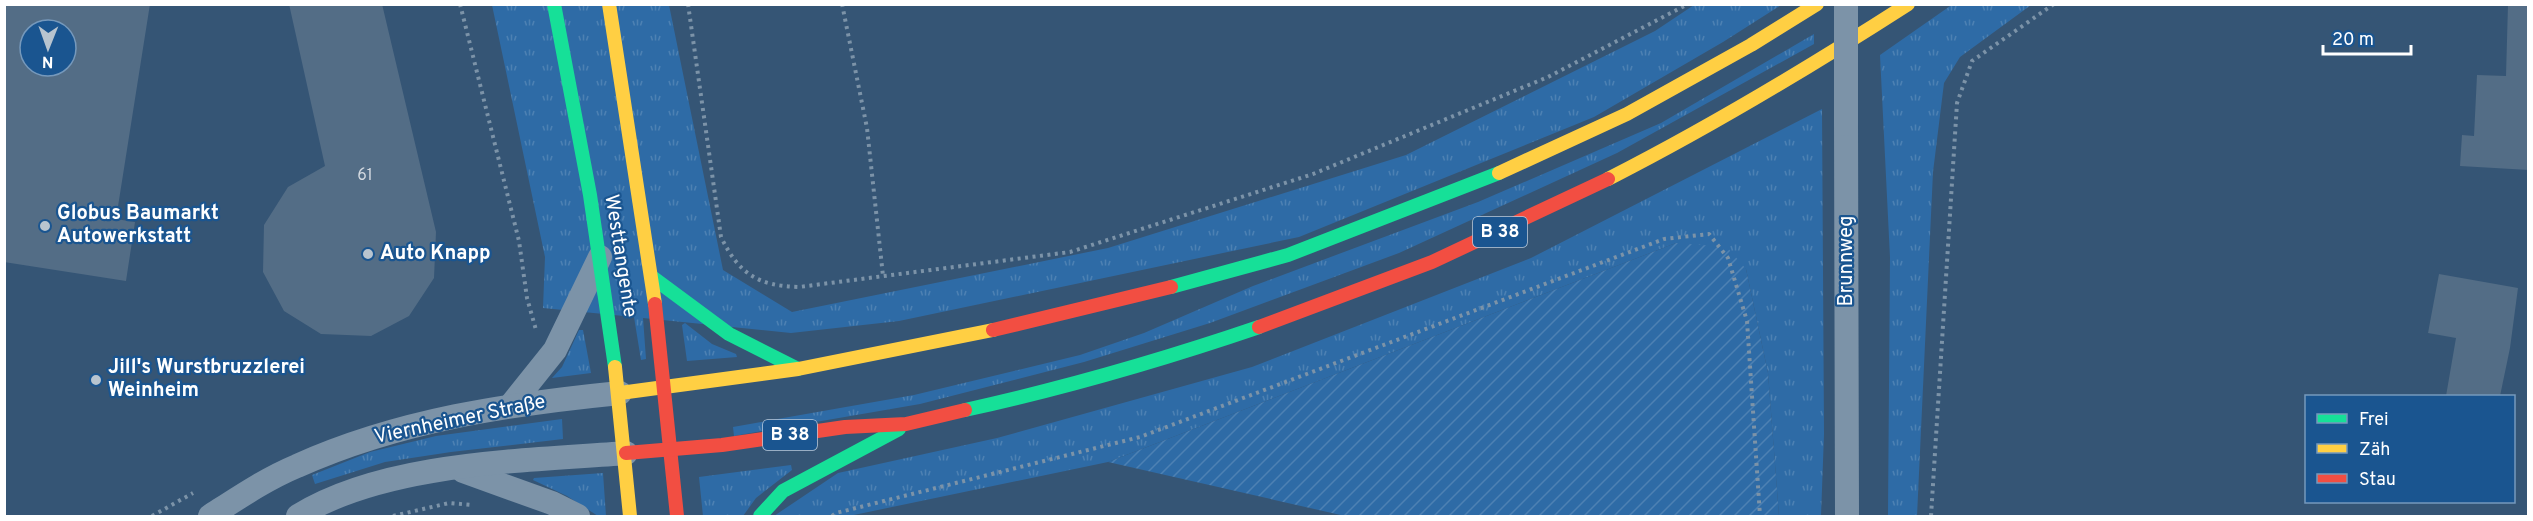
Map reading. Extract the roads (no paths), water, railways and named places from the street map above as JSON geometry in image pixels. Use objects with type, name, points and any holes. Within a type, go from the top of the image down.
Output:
[{"type":"main road","name":"Westtangente","points":[[554,4],[578,120],[600,257],[620,393],[630,516]]},
{"type":"main road","name":"Westtangente","points":[[609,4],[652,277],[677,516]]},
{"type":"main road","points":[[620,393],[798,369],[936,343],[1142,296],[1288,255],[1479,182],[1627,114],[1751,45],[1817,4]]},
{"type":"main road","name":"B 38","points":[[671,449],[731,444],[846,427],[909,423],[1060,388],[1196,349],[1379,285],[1512,226],[1643,162],[1763,95],[1908,4]]},
{"type":"main road","points":[[652,277],[729,334],[798,369]]},
{"type":"main road","name":"B 38","points":[[760,516],[783,491],[909,423]]},
{"type":"main road","points":[[626,453],[671,449]]},
{"type":"street","name":"Brunnweg","points":[[1846,4],[1847,516]]},
{"type":"street","points":[[511,405],[555,350],[600,257]]},
{"type":"street","name":"Viernheimer Straße","points":[[210,516],[295,466],[355,442],[407,426],[511,405],[620,393]]},
{"type":"street","points":[[298,516],[367,486],[455,468],[626,453]]},
{"type":"street","points":[[455,468],[552,503],[578,516]]},
{"type":"place","name":"Globus Baumarkt Autowerkstatt","points":[[45,226]]},
{"type":"place","name":"Auto Knapp","points":[[368,254]]},
{"type":"place","name":"Jill's Wurstbruzzlerei Weinheim","points":[[96,380]]}]
